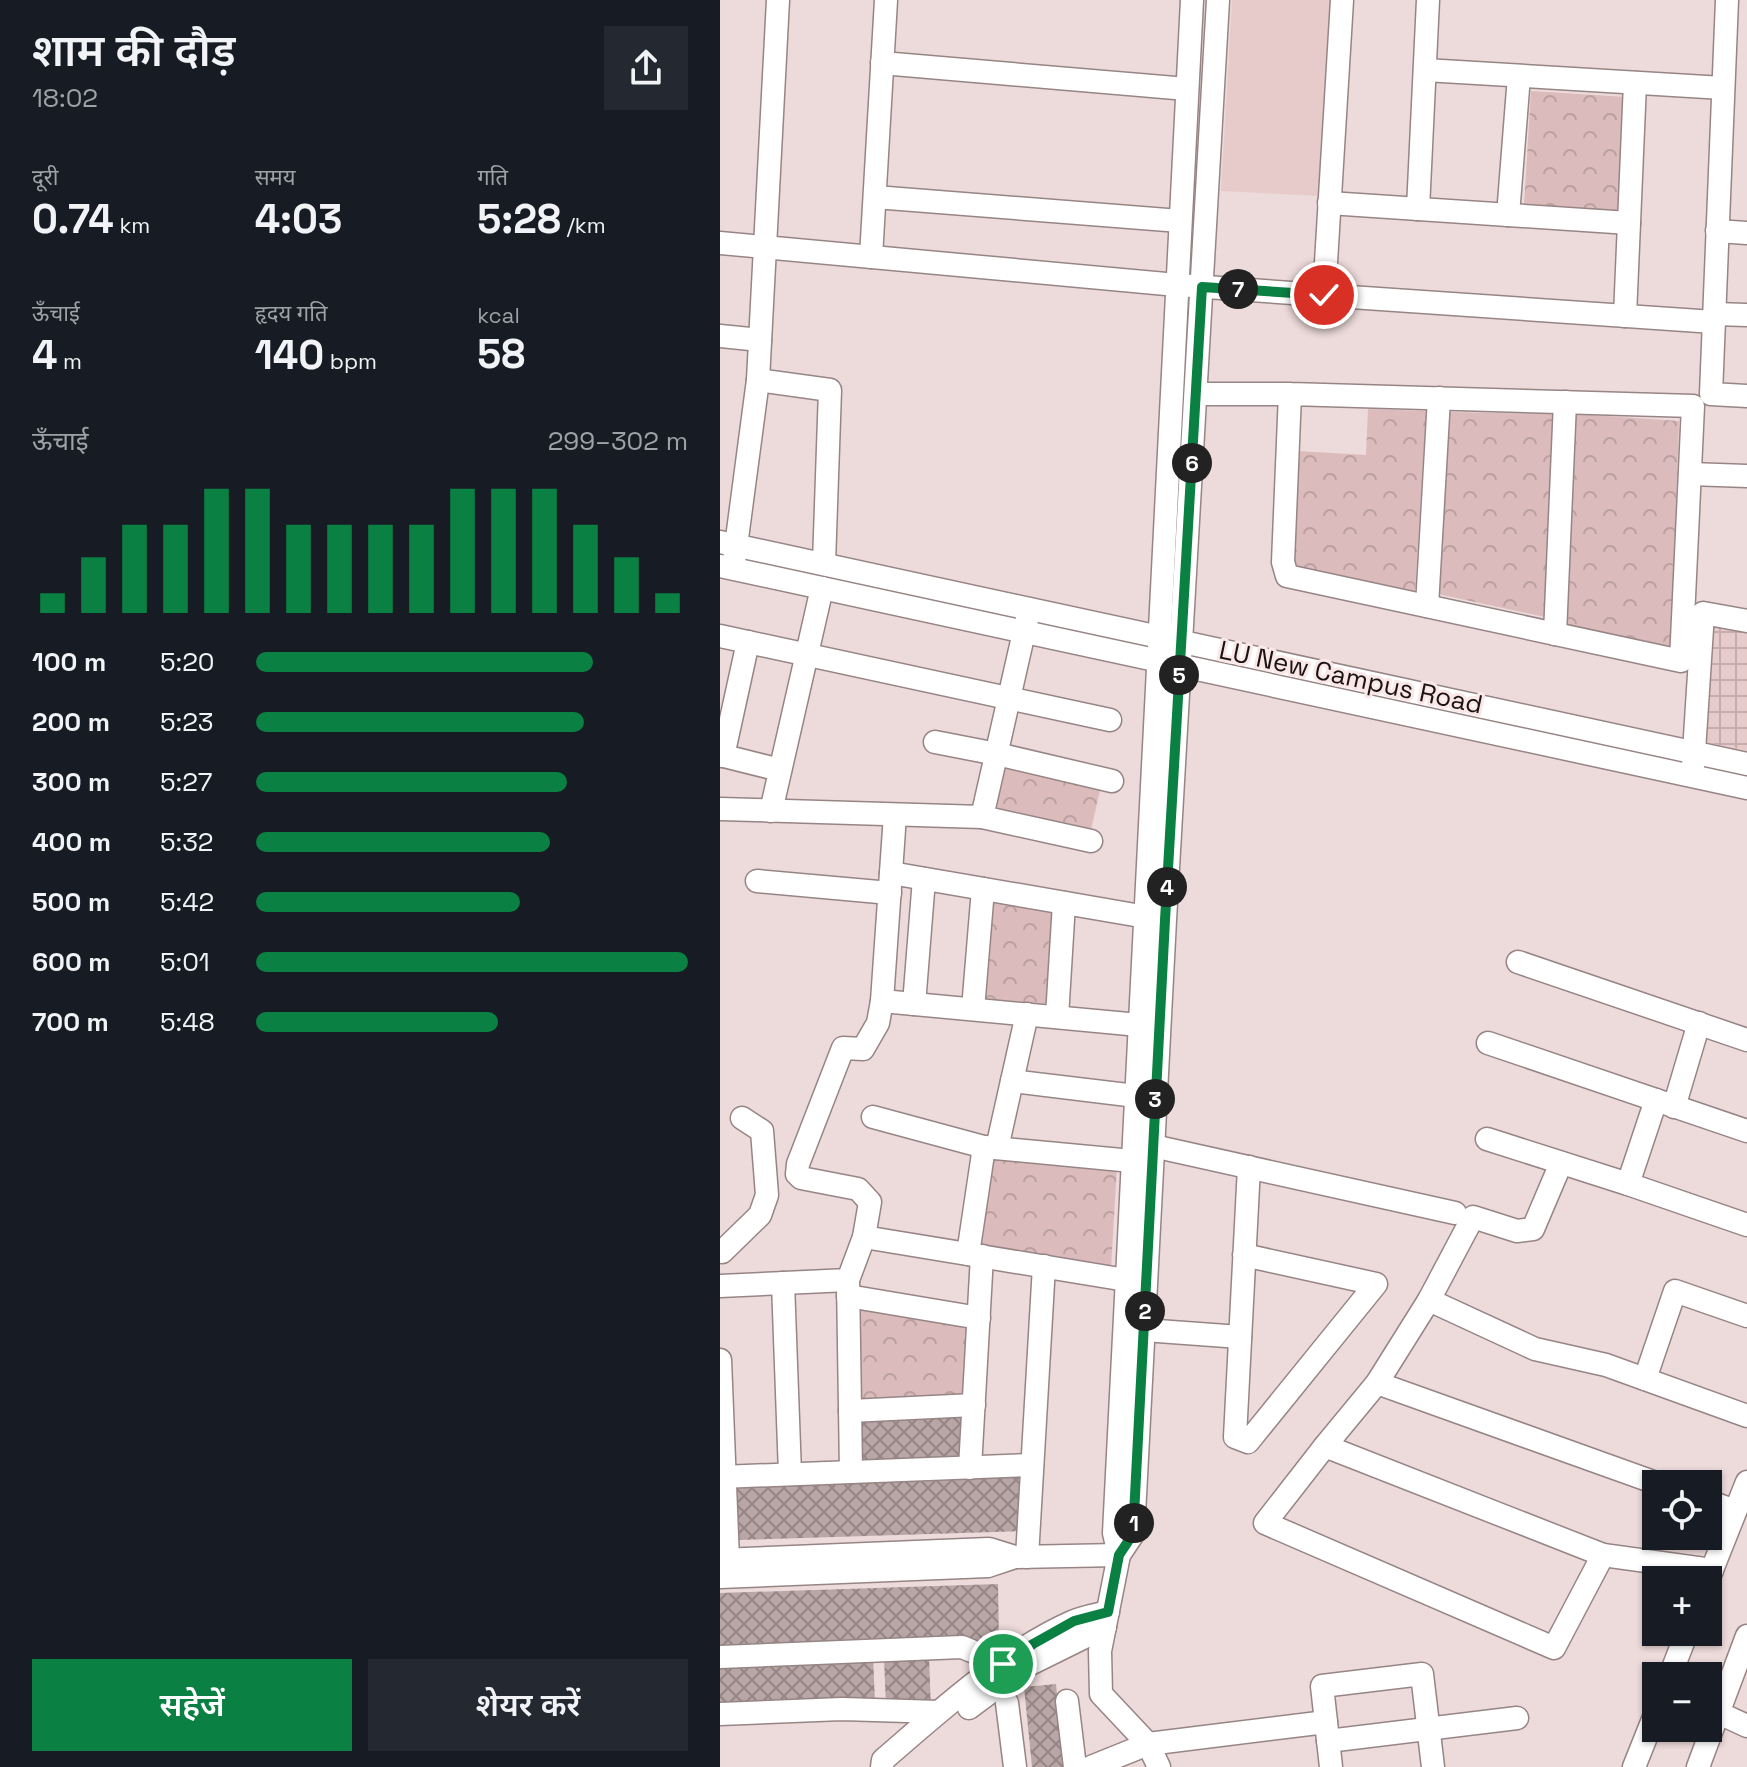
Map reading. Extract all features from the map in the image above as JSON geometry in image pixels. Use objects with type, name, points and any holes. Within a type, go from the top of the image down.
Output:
[{"type":"street","points":[[726,567],[758,380],[778,0]]},
{"type":"street","points":[[871,257],[886,0]]},
{"type":"street","points":[[1159,1767],[1148,1744],[1101,1694],[1100,1651],[1119,1555],[1133,1534],[1153,1146],[1142,1109],[1139,1025],[1155,918],[1157,660],[1192,0]]},
{"type":"street","points":[[1119,1555],[1114,1533],[1132,1161],[1142,1109],[1155,918],[1180,665],[1218,0]]},
{"type":"street","points":[[1324,295],[1342,0]]},
{"type":"street","points":[[1418,209],[1428,0]]},
{"type":"street","points":[[1727,0],[1711,394],[1747,396]]},
{"type":"street","points":[[882,63],[1187,89]]},
{"type":"street","points":[[1425,70],[1723,88]]},
{"type":"street","points":[[1508,215],[1519,76]]},
{"type":"street","points":[[1625,316],[1635,83]]},
{"type":"street","points":[[875,197],[1180,221]]},
{"type":"street","points":[[1329,203],[1629,223]]},
{"type":"street","points":[[1717,231],[1747,233]]},
{"type":"street","points":[[720,243],[1202,287],[1625,316],[1714,318],[1747,315]]},
{"type":"street","points":[[720,336],[760,340]]},
{"type":"street","points":[[758,380],[830,390],[824,563]]},
{"type":"street","points":[[1196,394],[1290,394],[1693,406],[1681,661],[1287,576],[1283,562],[1290,394]]},
{"type":"street","points":[[1427,606],[1439,398]]},
{"type":"street","points":[[1555,634],[1565,402]]},
{"type":"street","points":[[1690,474],[1747,476]]},
{"type":"street","name":"LU New Campus Road","points":[[728,544],[1747,764]]},
{"type":"street","name":"LU New Campus Road","points":[[726,567],[1747,788]]},
{"type":"street","points":[[771,811],[822,588]]},
{"type":"street","points":[[982,817],[1030,607]]},
{"type":"street","points":[[1692,776],[1703,613],[1747,621]]},
{"type":"street","points":[[720,636],[1110,720]]},
{"type":"street","points":[[748,642],[721,756],[780,770]]},
{"type":"street","points":[[935,742],[1112,781]]},
{"type":"street","points":[[720,809],[982,817],[1091,841]]},
{"type":"street","points":[[851,1472],[848,1288],[864,1237],[870,1202],[858,1189],[801,1178],[797,1174],[798,1164],[843,1048],[863,1049],[878,1023],[895,815]]},
{"type":"street","points":[[757,881],[890,883],[924,879],[1155,918]]},
{"type":"street","points":[[914,1004],[924,879]]},
{"type":"street","points":[[973,1009],[983,889]]},
{"type":"street","points":[[1057,1017],[1064,903]]},
{"type":"street","points":[[1518,962],[1747,1040]]},
{"type":"street","points":[[882,1001],[1139,1025]]},
{"type":"street","points":[[970,1468],[979,1318],[975,1255],[991,1148],[1012,1081],[1027,1014]]},
{"type":"street","points":[[1628,1184],[1699,1023]]},
{"type":"street","points":[[1488,1043],[1665,1103],[1744,1123]]},
{"type":"street","points":[[1012,1081],[1142,1109]]},
{"type":"street","points":[[873,1117],[991,1148],[1132,1161]]},
{"type":"street","points":[[721,1258],[760,1215],[767,1195],[762,1131],[742,1118]]},
{"type":"street","points":[[1487,1139],[1747,1225]]},
{"type":"street","points":[[1153,1146],[1464,1215],[1517,1231],[1533,1229],[1561,1163]]},
{"type":"street","points":[[1244,1255],[1376,1284],[1248,1442],[1235,1437],[1244,1255],[1249,1167]]},
{"type":"street","points":[[1464,1215],[1429,1300],[1377,1383],[1265,1523],[1554,1648],[1603,1555]]},
{"type":"street","points":[[864,1237],[1126,1280]]},
{"type":"street","points":[[1021,1557],[1032,1465],[1044,1266]]},
{"type":"street","points":[[720,1286],[783,1283],[848,1288],[979,1318]]},
{"type":"street","points":[[783,1283],[790,1474]]},
{"type":"street","points":[[1645,1379],[1675,1291],[1747,1316]]},
{"type":"street","points":[[1429,1300],[1535,1349],[1606,1365],[1747,1416]]},
{"type":"street","points":[[1144,1330],[1240,1337]]},
{"type":"street","points":[[720,1360],[723,1566],[988,1566],[1021,1557],[1119,1555]]},
{"type":"street","points":[[1377,1383],[1642,1478]]},
{"type":"street","points":[[850,1411],[974,1405]]},
{"type":"street","points":[[1325,1446],[1603,1555],[1662,1566]]},
{"type":"street","points":[[722,1477],[1032,1465]]},
{"type":"street","points":[[1714,1566],[1747,1482]]},
{"type":"street","points":[[1722,1506],[1735,1511]]},
{"type":"street","points":[[1013,1665],[897,1764],[884,1767],[883,1760],[939,1712],[1013,1665],[1106,1619]]},
{"type":"street","points":[[1722,1690],[1747,1636]]},
{"type":"street","points":[[720,1657],[962,1647],[1013,1665]]},
{"type":"street","points":[[1331,1767],[1322,1686],[1422,1674],[1433,1767]]},
{"type":"street","points":[[1067,1701],[1075,1767]]},
{"type":"street","points":[[1007,1703],[1015,1767]]},
{"type":"street","points":[[720,1714],[842,1709],[939,1712]]},
{"type":"street","points":[[1722,1714],[1747,1726]]},
{"type":"street","points":[[1091,1767],[1148,1744],[1327,1731],[1429,1728],[1517,1718]]},
{"type":"street","points":[[1634,1767],[1644,1742]]},
{"type":"street","points":[[1698,1767],[1705,1742]]},
{"type":"street","points":[[1148,1744],[1150,1767]]},
{"type":"shaded area","points":[[1232,0],[1333,0],[1321,196],[1221,191]]},
{"type":"shaded area","points":[[1693,608],[1747,616],[1747,751],[1687,738]]},
{"type":"green space","points":[[1531,91],[1626,97],[1618,212],[1524,206]]},
{"type":"green space","points":[[1368,409],[1426,411],[1415,594],[1297,567],[1292,555],[1297,451],[1366,455]]},
{"type":"green space","points":[[1447,412],[1554,414],[1545,617],[1438,594]]},
{"type":"green space","points":[[1575,414],[1679,421],[1671,648],[1566,626]]},
{"type":"green space","points":[[1005,764],[1101,786],[1090,834],[994,812]]},
{"type":"green space","points":[[990,894],[1057,908],[1049,1010],[983,1004]]},
{"type":"green space","points":[[988,1154],[1117,1166],[1111,1268],[978,1247]]},
{"type":"green space","points":[[853,1305],[971,1322],[969,1399],[856,1401]]},
{"type":"building","points":[[963,1411],[965,1460],[860,1466],[857,1417]]},
{"type":"building","points":[[1022,1473],[1024,1531],[738,1540],[736,1482]]},
{"type":"building","points":[[998,1584],[999,1644],[720,1652],[720,1593]]},
{"type":"building","points":[[929,1656],[931,1711],[886,1706],[884,1658]]},
{"type":"building","points":[[873,1657],[875,1704],[720,1710],[720,1663]]},
{"type":"building","points":[[1056,1684],[1064,1767],[1032,1767],[1024,1687]]},
{"type":"route","points":[[1003,1664],[1074,1621],[1108,1612],[1119,1555],[1133,1534],[1202,287],[1324,295]]}]
